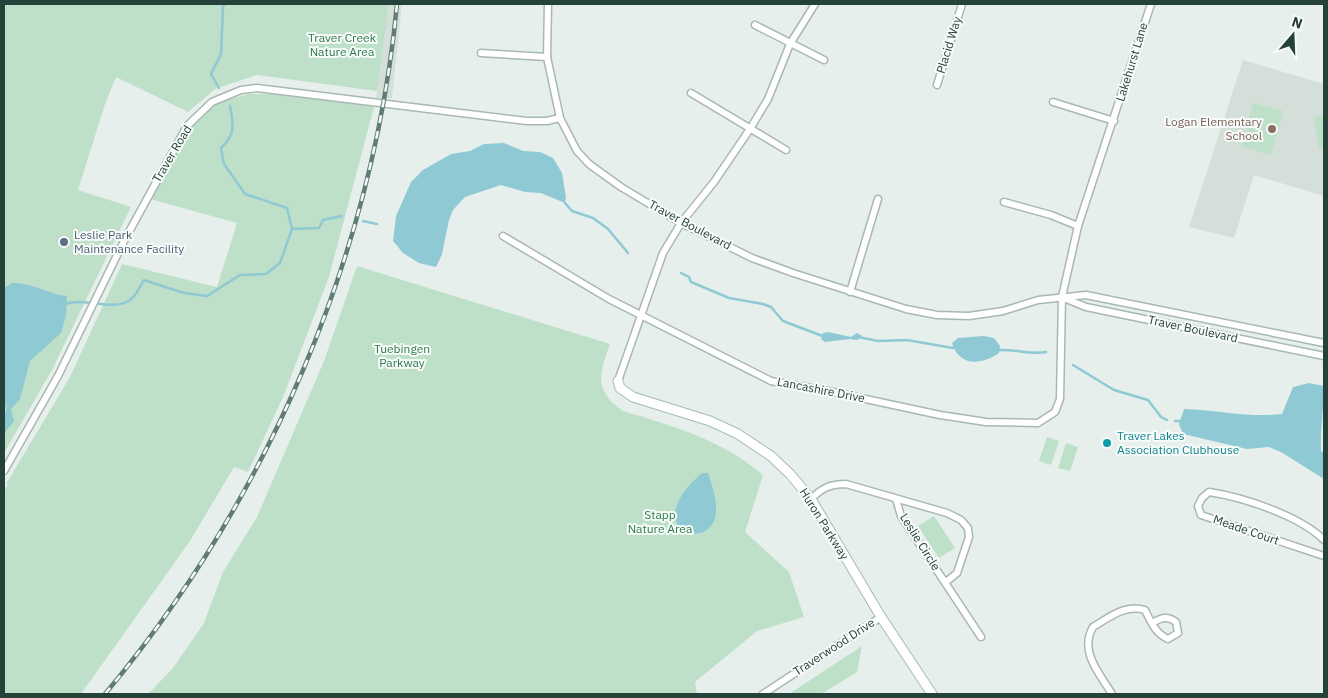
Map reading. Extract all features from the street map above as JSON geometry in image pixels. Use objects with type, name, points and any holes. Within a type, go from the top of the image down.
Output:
[{"type":"street","points":[[548,4],[547,57],[560,118]]},
{"type":"street","points":[[618,381],[639,315],[663,253],[681,223],[714,182],[750,129],[768,99],[790,44],[814,4]]},
{"type":"street","name":"Placid Way","points":[[937,86],[962,4]]},
{"type":"street","name":"Lakehurst Lane","points":[[1062,297],[1078,226],[1151,4]]},
{"type":"street","points":[[755,25],[824,60]]},
{"type":"street","points":[[481,53],[547,57]]},
{"type":"street","name":"Traver Road","points":[[4,471],[41,408],[140,209],[187,126],[212,102],[225,96],[254,88],[275,89],[527,121],[547,121],[560,118]]},
{"type":"street","points":[[691,93],[786,150]]},
{"type":"street","points":[[1053,102],[1114,121]]},
{"type":"street","name":"Traver Boulevard","points":[[560,118],[577,151],[589,164],[681,223],[752,258],[906,310],[937,315],[969,316],[1003,311],[1038,300],[1086,295],[1324,343]]},
{"type":"street","points":[[850,292],[878,199]]},
{"type":"street","points":[[1004,202],[1078,226]]},
{"type":"street","name":"Lancashire Drive","points":[[503,236],[598,294],[771,381],[833,392],[940,416],[986,422],[1038,423],[1054,412],[1060,399],[1062,297]]},
{"type":"street","name":"Traver Boulevard","points":[[1062,297],[1086,307],[1324,356]]},
{"type":"street","name":"Huron Parkway","points":[[618,381],[620,388],[633,397],[710,421],[738,434],[771,456],[811,499],[880,617],[932,694]]},
{"type":"street","name":"Leslie Circle","points":[[811,499],[821,490],[833,484],[864,488],[947,513],[961,520],[968,528],[969,537],[957,573],[946,582]]},
{"type":"street","name":"Meade Court","points":[[1324,540],[1313,528],[1290,517],[1222,494],[1210,492],[1202,498],[1198,506],[1201,515],[1324,556]]},
{"type":"street","name":"Leslie Circle","points":[[896,499],[901,516],[981,637]]},
{"type":"street","points":[[1112,694],[1089,654],[1086,644],[1092,627],[1129,607],[1145,610],[1152,623]]},
{"type":"street","name":"Traverwood Drive","points":[[763,694],[880,617]]},
{"type":"shaded area","points":[[389,4],[402,4],[392,98],[376,98]]},
{"type":"shaded area","name":"Logan Elementary School","points":[[1243,60],[1324,84],[1324,196],[1254,175],[1234,238],[1189,227]]},
{"type":"green space","name":"Traver Creek Nature Area","points":[[4,4],[389,4],[377,91],[257,75],[215,89],[188,112],[116,77],[105,104],[78,190],[131,207],[52,370],[4,453]]},
{"type":"green space","points":[[248,94],[292,94],[374,107],[329,277],[283,397],[248,472],[234,467],[190,541],[81,694],[4,694],[4,491],[8,485],[6,484],[70,377],[122,264],[217,287],[237,223],[150,199],[186,134],[203,112],[215,104]]},
{"type":"green space","points":[[1253,103],[1283,111],[1271,155],[1242,147]]},
{"type":"green space","points":[[1324,115],[1324,148],[1319,149],[1314,117]]},
{"type":"green space","points":[[357,266],[610,344],[603,364],[602,381],[603,389],[614,404],[623,411],[679,429],[714,443],[763,475],[745,532],[789,572],[804,617],[757,631],[695,682],[697,694],[148,694],[173,668],[204,623],[223,572],[257,517],[324,361]]},
{"type":"green space","points":[[1047,437],[1059,441],[1051,465],[1039,461]]},
{"type":"green space","points":[[1066,443],[1078,447],[1070,471],[1058,468]]},
{"type":"green space","points":[[934,516],[955,548],[939,558],[918,526]]},
{"type":"green space","points":[[862,646],[857,672],[821,694],[789,694]]},
{"type":"water","points":[[504,143],[523,151],[540,152],[553,158],[562,173],[566,197],[565,203],[541,193],[525,192],[501,185],[465,197],[453,210],[442,254],[436,267],[419,263],[403,253],[393,241],[396,216],[411,182],[423,170],[451,154],[470,151],[484,144]]},
{"type":"water","points":[[12,283],[26,284],[67,296],[66,316],[61,333],[30,361],[20,399],[11,409],[14,421],[4,434],[4,415],[7,408],[4,405],[4,288]]},
{"type":"water","points":[[828,332],[851,337],[857,333],[862,336],[857,340],[825,342],[821,339],[823,333]]},
{"type":"water","points":[[984,336],[994,338],[1000,346],[999,353],[985,360],[972,362],[965,360],[955,351],[952,343],[958,338]]},
{"type":"water","points":[[1309,383],[1324,386],[1321,451],[1324,453],[1324,479],[1281,452],[1269,447],[1247,449],[1183,434],[1179,424],[1184,409],[1245,414],[1282,414],[1293,387]]},
{"type":"water","points":[[702,473],[708,473],[715,497],[716,511],[712,524],[704,532],[693,534],[683,530],[676,522],[676,510],[683,493]]},
{"type":"waterway","points":[[219,88],[211,74],[221,54],[223,6],[226,4]]},
{"type":"waterway","points":[[65,304],[82,302],[116,305],[123,303],[134,296],[144,280],[184,293],[207,296],[240,275],[266,274],[280,263],[292,229],[287,208],[245,194],[224,164],[221,148],[231,134],[232,118],[230,106]]},
{"type":"waterway","points":[[565,203],[572,211],[593,218],[608,229],[628,253]]},
{"type":"waterway","points":[[292,229],[319,228],[323,220],[342,216]]},
{"type":"waterway","points":[[363,221],[377,224]]},
{"type":"waterway","points":[[681,273],[689,277],[691,282],[729,298],[771,307],[783,321],[825,337]]},
{"type":"waterway","points":[[858,337],[878,341],[907,340],[953,348]]},
{"type":"waterway","points":[[999,350],[1034,353],[1046,352]]},
{"type":"waterway","points":[[1073,365],[1114,390],[1148,400],[1161,417],[1167,420]]},
{"type":"waterway","points":[[1175,421],[1180,421]]},
{"type":"railway","points":[[105,694],[163,619],[216,540],[262,457],[303,371],[337,282],[364,191],[384,98],[397,4]]},
{"type":"place","name":"Logan Elementary School","points":[[1272,129]]},
{"type":"place","name":"Leslie Park Maintenance Facility","points":[[64,242]]},
{"type":"place","name":"Traver Lakes Association Clubhouse","points":[[1107,443]]},
{"type":"park label","name":"Tuebingen Parkway","points":[[402,356]]},
{"type":"park label","name":"Stapp Nature Area","points":[[660,522]]}]
